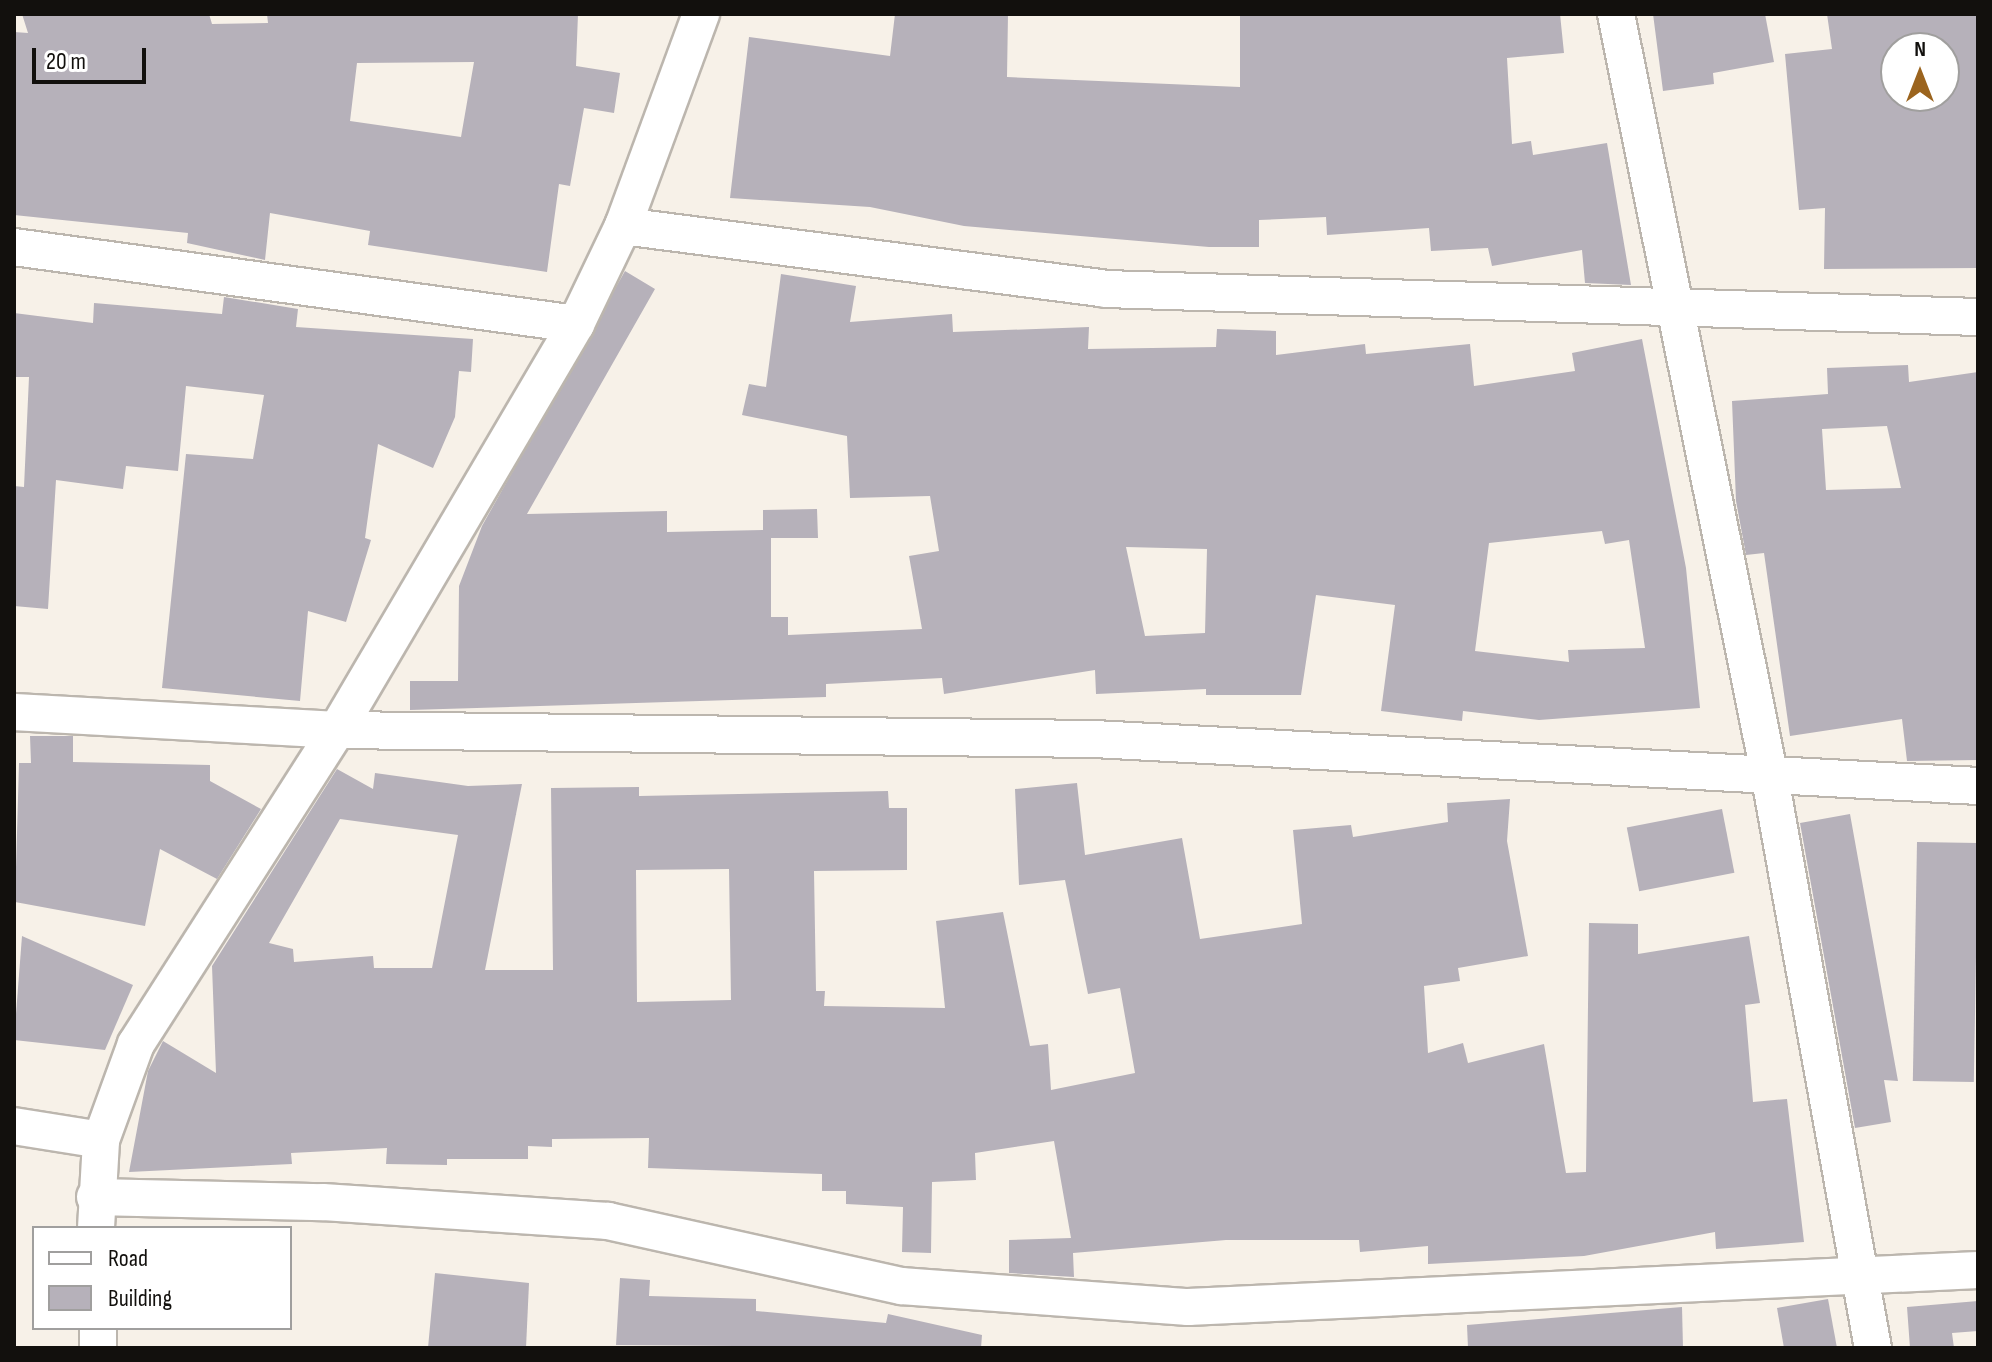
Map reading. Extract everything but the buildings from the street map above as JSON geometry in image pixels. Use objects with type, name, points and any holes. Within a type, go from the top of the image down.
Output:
[{"type":"street","points":[[701,14],[623,226],[576,324],[337,730],[136,1044],[101,1140],[95,1213],[323,1202],[608,1221],[901,1286],[1188,1307],[1978,1270]]},
{"type":"street","points":[[1616,14],[1770,778],[1873,1348]]},
{"type":"street","points":[[623,226],[1106,289],[1978,317]]},
{"type":"street","points":[[14,247],[576,324]]},
{"type":"street","points":[[14,712],[337,730],[1094,739],[1770,778],[1978,786]]},
{"type":"street","points":[[14,1126],[101,1140]]}]
